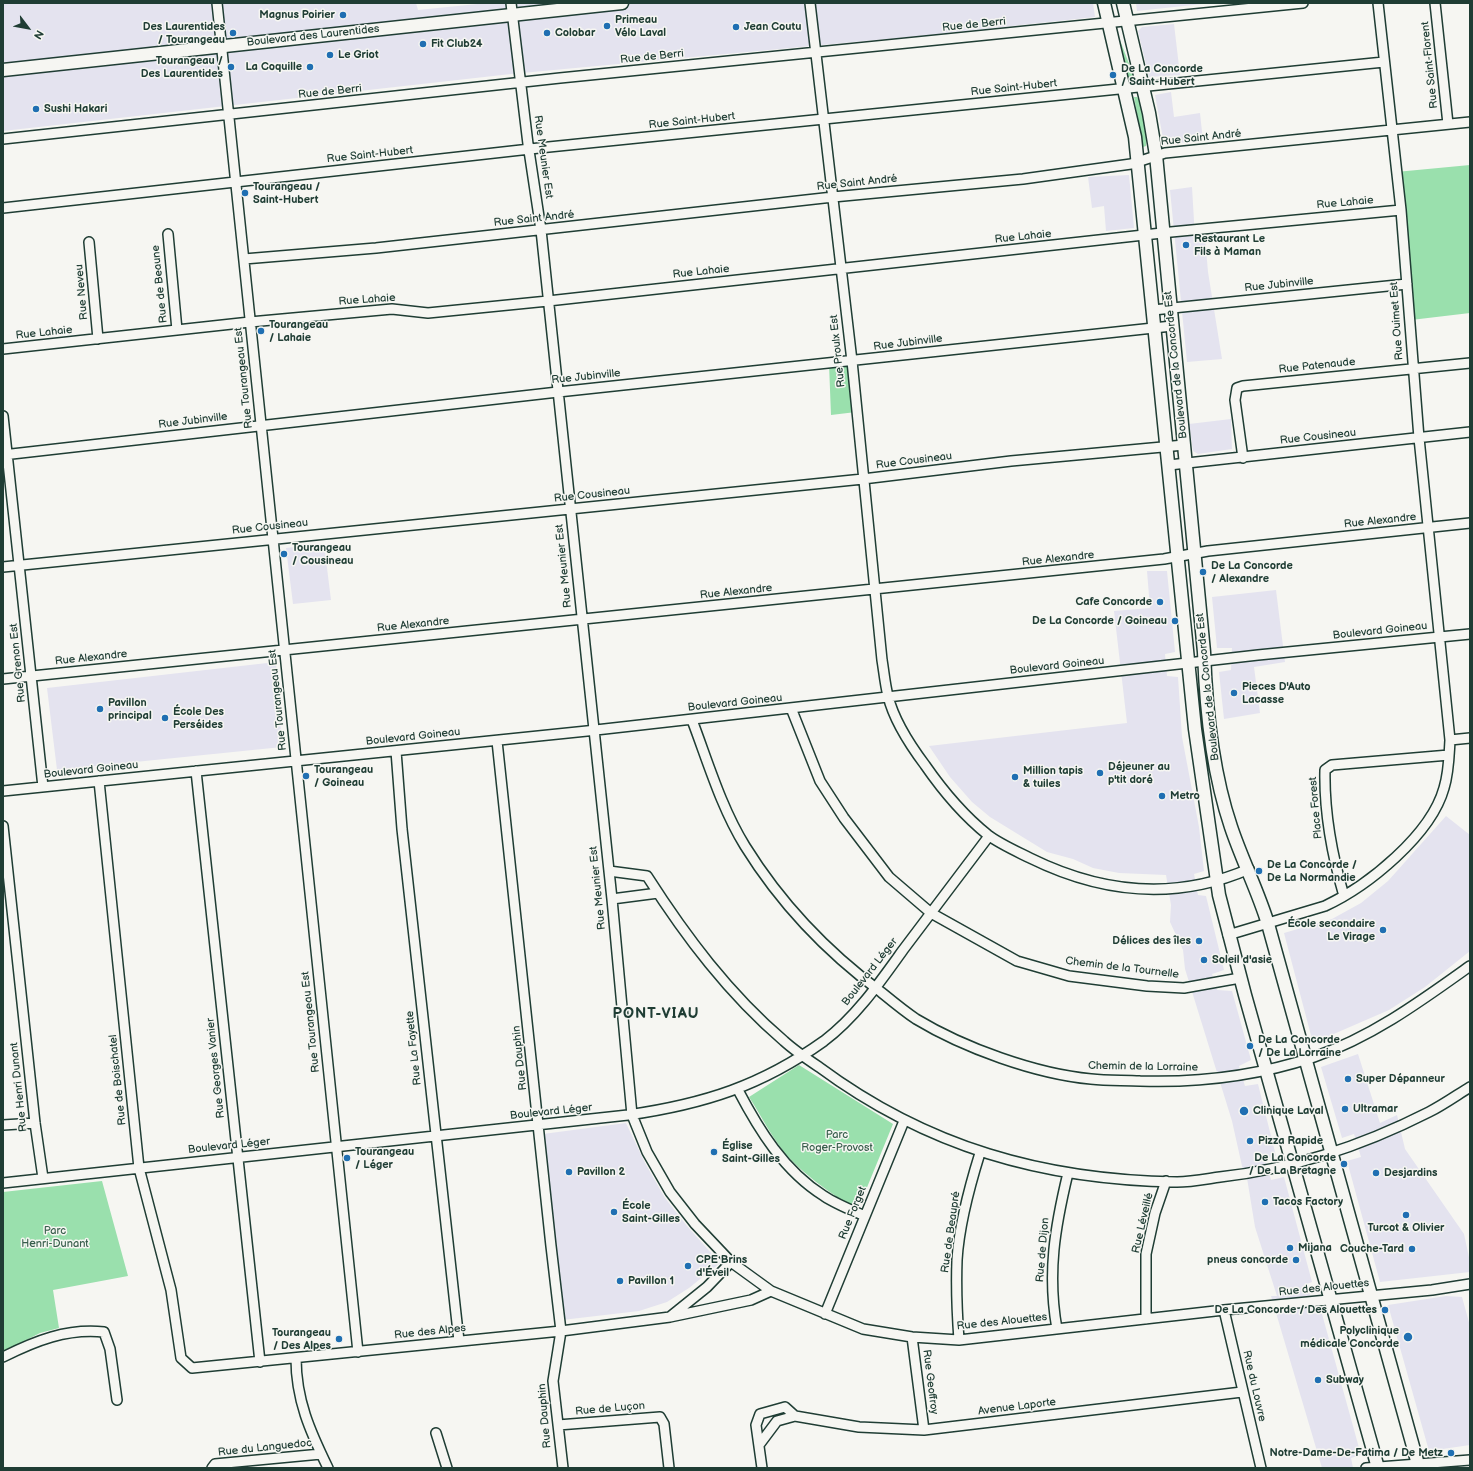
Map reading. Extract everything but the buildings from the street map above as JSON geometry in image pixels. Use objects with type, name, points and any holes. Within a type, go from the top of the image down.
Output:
[{"type":"street","name":"Rue Tourangeau Est","points":[[217,3],[358,1352]]},
{"type":"street","name":"Boulevard des Laurentides","points":[[3,70],[221,46],[512,9],[622,3]]},
{"type":"street","name":"Rue Proulx Est","points":[[810,3],[834,197],[852,361],[874,591],[888,696],[900,726],[939,785],[964,813],[989,836],[1072,877],[1106,886],[1141,890],[1190,886],[1217,881],[1249,869]]},
{"type":"street","name":"Boulevard de la Concorde Est","points":[[1104,3],[1134,128],[1188,664],[1199,763],[1217,881],[1228,935],[1330,1299],[1374,1468]]},
{"type":"street","name":"Boulevard de la Concorde Est","points":[[1123,3],[1126,21],[1143,87],[1156,155],[1210,725],[1219,780],[1231,827],[1249,869],[1268,924],[1419,1466]]},
{"type":"street","name":"Rue de Berri","points":[[3,139],[521,82],[1303,3]]},
{"type":"street","name":"Rue Ouimet Est","points":[[1228,935],[1313,911],[1344,896],[1386,866],[1412,842],[1426,824],[1444,790],[1450,765],[1450,740],[1419,438],[1401,210],[1378,3]]},
{"type":"street","name":"Rue Saint-Florent","points":[[1435,3],[1448,124]]},
{"type":"street","name":"Rue Meunier Est","points":[[512,9],[529,149],[541,230],[612,899],[632,1115]]},
{"type":"street","name":"Rue Saint-Hubert","points":[[3,208],[529,149],[1384,62]]},
{"type":"street","name":"Rue Saint André","points":[[244,260],[376,248],[834,197],[1023,178],[1138,162],[1156,155],[1470,122]]},
{"type":"street","name":"Rue Lahaie","points":[[3,350],[250,322],[392,309],[428,313],[548,301],[1163,233],[1401,210]]},
{"type":"street","name":"Rue de Beaune","points":[[168,234],[177,330]]},
{"type":"street","name":"Rue Neveu","points":[[89,242],[98,339]]},
{"type":"street","name":"Rue Jubinville","points":[[1153,310],[1407,284]]},
{"type":"street","name":"Rue Jubinville","points":[[5,455],[558,392],[1172,326]]},
{"type":"street","name":"Rue Patenaude","points":[[1243,458],[1235,400],[1238,388],[1243,386],[1470,363]]},
{"type":"street","name":"Rue Grenon Est","points":[[3,416],[5,455],[44,787]]},
{"type":"street","name":"Rue Cousineau","points":[[1169,465],[1470,432]]},
{"type":"street","name":"Rue Cousineau","points":[[3,567],[273,538],[863,479],[1011,461],[1184,445]]},
{"type":"street","name":"Rue Alexandre","points":[[3,679],[874,591],[1470,523]]},
{"type":"street","name":"Boulevard Goineau","points":[[3,791],[594,731],[888,696],[1470,634]]},
{"type":"street","name":"Chemin de la Tournelle","points":[[791,708],[820,781],[844,818],[890,877],[931,913],[1017,961],[1069,976],[1147,986],[1184,988],[1240,978]]},
{"type":"street","name":"Chemin de la Lorraine","points":[[692,720],[726,809],[744,844],[776,893],[831,952],[915,1018],[950,1037],[1006,1059],[1053,1072],[1091,1079],[1181,1082],[1219,1080],[1266,1072],[1337,1048],[1364,1035],[1405,1012],[1470,966]]},
{"type":"street","points":[[1450,740],[1470,738]]},
{"type":"street","name":"Rue Dauphin","points":[[498,741],[561,1331],[553,1381],[563,1468]]},
{"type":"street","name":"Rue La Fayette","points":[[396,751],[402,829],[459,1341]]},
{"type":"street","name":"Place Forest","points":[[1344,896],[1335,867],[1331,844],[1325,793],[1325,770],[1332,764],[1449,755]]},
{"type":"street","name":"Rue Georges Vanier","points":[[196,771],[260,1362]]},
{"type":"street","name":"Rue de Boischatel","points":[[99,781],[139,1168],[171,1290],[181,1358],[192,1368]]},
{"type":"street","name":"Rue Henri Dunant","points":[[3,826],[35,1123],[43,1178]]},
{"type":"street","name":"Boulevard Léger","points":[[3,1183],[632,1115],[704,1101],[738,1090],[783,1069],[825,1040],[858,1009],[989,836]]},
{"type":"street","points":[[609,871],[647,876],[709,965],[733,992],[784,1042],[852,1092],[904,1121],[980,1153],[1014,1163],[1095,1177],[1178,1182],[1255,1173],[1293,1164],[1364,1142],[1430,1112],[1470,1087]]},
{"type":"street","points":[[612,899],[658,893]]},
{"type":"street","points":[[738,1090],[760,1130],[776,1152],[798,1175],[823,1196],[865,1216]]},
{"type":"street","name":"Rue des Alouettes","points":[[632,1115],[647,1152],[670,1192],[695,1224],[731,1262],[771,1291],[863,1329],[912,1337],[959,1340],[1224,1310],[1437,1289],[1470,1284]]},
{"type":"street","name":"Rue Forget","points":[[825,1314],[904,1121]]},
{"type":"street","points":[[3,1125],[35,1123]]},
{"type":"street","name":"Rue de Beaupré","points":[[959,1340],[956,1294],[958,1258],[970,1184],[980,1153]]},
{"type":"street","name":"Rue de Dijon","points":[[1057,1329],[1052,1300],[1052,1261],[1057,1217],[1068,1173]]},
{"type":"street","name":"Rue Léveillé","points":[[1146,1319],[1146,1254],[1155,1213],[1166,1181]]},
{"type":"street","points":[[670,1317],[707,1287],[731,1262]]},
{"type":"street","name":"Rue des Alpes","points":[[192,1368],[561,1331],[670,1317],[752,1300],[771,1291]]},
{"type":"street","name":"Rue du Louvre","points":[[1224,1310],[1260,1468]]},
{"type":"street","points":[[3,1357],[46,1337],[90,1330],[104,1332],[110,1349],[117,1400]]},
{"type":"street","name":"Rue Geoffroy","points":[[912,1337],[924,1430]]},
{"type":"street","points":[[296,1358],[296,1380],[300,1400],[328,1468]]},
{"type":"street","name":"Avenue Laporte","points":[[759,1444],[777,1421],[795,1416],[860,1428],[924,1430],[1242,1392]]},
{"type":"street","name":"Avenue Laporte","points":[[762,1468],[756,1425],[760,1414],[785,1407],[795,1416]]},
{"type":"street","name":"Rue de Luçon","points":[[558,1425],[660,1417],[664,1424],[669,1468]]},
{"type":"street","points":[[436,1433],[447,1468]]},
{"type":"street","name":"Rue du Languedoc","points":[[212,1468],[215,1464],[321,1454]]},
{"type":"street","points":[[1374,1468],[1419,1466],[1470,1460]]},
{"type":"shaded area","points":[[3,3],[416,3],[418,10],[487,3],[1093,3],[1095,17],[919,36],[511,74],[3,131]]},
{"type":"shaded area","points":[[1136,3],[1212,3],[1137,11]]},
{"type":"shaded area","points":[[1174,24],[1180,75],[1149,77],[1138,31],[1142,27]]},
{"type":"shaded area","points":[[1171,92],[1174,117],[1200,113],[1203,141],[1164,144],[1155,95]]},
{"type":"shaded area","points":[[1129,175],[1134,228],[1106,231],[1104,206],[1092,208],[1088,177]]},
{"type":"shaded area","points":[[1192,187],[1195,238],[1205,237],[1208,272],[1222,359],[1187,362],[1170,190]]},
{"type":"shaded area","points":[[1231,419],[1232,449],[1198,454],[1193,451],[1189,424]]},
{"type":"shaded area","points":[[324,544],[331,600],[293,604],[286,548]]},
{"type":"shaded area","points":[[1147,571],[1167,571],[1175,652],[1165,654],[1167,676],[1178,677],[1182,737],[1199,827],[1204,871],[1194,874],[1198,895],[1206,896],[1224,970],[1212,974],[1217,990],[1232,991],[1251,1060],[1239,1066],[1245,1086],[1258,1084],[1276,1156],[1265,1159],[1271,1180],[1284,1177],[1312,1282],[1307,1284],[1315,1313],[1322,1314],[1361,1455],[1351,1458],[1353,1468],[1322,1468],[1271,1296],[1277,1296],[1255,1227],[1247,1178],[1242,1166],[1232,1121],[1185,969],[1183,950],[1170,922],[1171,905],[1166,875],[1119,873],[1093,868],[1073,859],[1047,852],[990,817],[972,802],[950,777],[929,746],[1127,723],[1114,611],[1150,608]]},
{"type":"shaded area","points":[[1276,590],[1285,662],[1254,667],[1260,713],[1224,719],[1219,672],[1231,670],[1232,648],[1217,648],[1212,597]]},
{"type":"shaded area","name":"École Des Perséides","points":[[276,662],[282,747],[57,770],[47,688]]},
{"type":"shaded area","name":"École secondaire Le Virage","points":[[1446,816],[1470,835],[1470,951],[1425,987],[1389,1010],[1313,1043],[1284,933],[1332,919],[1361,903],[1388,881]]},
{"type":"shaded area","points":[[1358,1054],[1380,1123],[1397,1115],[1405,1149],[1464,1234],[1470,1262],[1470,1272],[1380,1282],[1347,1161],[1361,1157],[1354,1134],[1342,1138],[1321,1067]]},
{"type":"shaded area","name":"École Saint-Gilles","points":[[626,1123],[645,1163],[665,1198],[687,1226],[720,1263],[689,1288],[667,1302],[639,1311],[562,1320],[543,1134]]},
{"type":"shaded area","points":[[1446,1296],[1462,1297],[1470,1326],[1470,1445],[1429,1451],[1388,1305]]},
{"type":"green space","points":[[1118,35],[1133,74],[1133,79],[1129,80],[1116,36]]},
{"type":"green space","points":[[1134,97],[1137,97],[1142,107],[1145,120],[1146,146],[1143,147]]},
{"type":"green space","points":[[1470,165],[1470,313],[1411,320],[1396,172]]},
{"type":"green space","points":[[852,361],[856,412],[831,415],[829,364]]},
{"type":"green space","name":"Parc Roger-Provost","points":[[799,1065],[893,1124],[861,1202],[857,1204],[851,1205],[843,1201],[828,1191],[792,1161],[774,1139],[749,1097]]},
{"type":"green space","name":"Parc Henri-Dunant","points":[[102,1181],[128,1276],[53,1290],[59,1328],[40,1333],[3,1352],[3,1192]]},
{"type":"place","name":"Magnus Poirier","points":[[343,15]]},
{"type":"place","name":"Primeau Vélo Laval","points":[[607,26]]},
{"type":"place","name":"Jean Coutu","points":[[736,27]]},
{"type":"place","name":"Des Laurentides / Tourangeau","points":[[233,33]]},
{"type":"place","name":"Colobar","points":[[547,33]]},
{"type":"place","name":"Fit Club24","points":[[423,44]]},
{"type":"place","name":"Le Griot","points":[[330,55]]},
{"type":"place","name":"Tourangeau / Des Laurentides","points":[[231,67]]},
{"type":"place","name":"La Coquille","points":[[310,67]]},
{"type":"place","name":"De La Concorde / Saint-Hubert","points":[[1113,75]]},
{"type":"place","name":"Sushi Hakari","points":[[36,109]]},
{"type":"place","name":"Tourangeau / Saint-Hubert","points":[[245,193]]},
{"type":"place","name":"Restaurant Le Fils à Maman","points":[[1186,245]]},
{"type":"place","name":"Tourangeau / Lahaie","points":[[261,331]]},
{"type":"place","name":"Tourangeau / Cousineau","points":[[284,554]]},
{"type":"place","name":"De La Concorde / Alexandre","points":[[1203,572]]},
{"type":"place","name":"Cafe Concorde","points":[[1160,602]]},
{"type":"place","name":"De La Concorde / Goineau","points":[[1175,621]]},
{"type":"place","name":"Pieces D'Auto Lacasse","points":[[1234,693]]},
{"type":"place","name":"Pavillon principal","points":[[100,709]]},
{"type":"place","name":"École Des Perséides","points":[[165,718]]},
{"type":"place","name":"Déjeuner au p'tit doré","points":[[1100,773]]},
{"type":"place","name":"Tourangeau / Goineau","points":[[306,776]]},
{"type":"place","name":"Million tapis & tuiles","points":[[1015,777]]},
{"type":"place","name":"Metro","points":[[1162,796]]},
{"type":"place","name":"De La Concorde / De La Normandie","points":[[1259,871]]},
{"type":"place","name":"École secondaire Le Virage","points":[[1383,930]]},
{"type":"place","name":"Délices des îles","points":[[1199,941]]},
{"type":"place","name":"Soleil d'asie","points":[[1204,960]]},
{"type":"place","name":"De La Concorde / De La Lorraine","points":[[1250,1046]]},
{"type":"place","name":"Super Dépanneur","points":[[1348,1079]]},
{"type":"place","name":"Ultramar","points":[[1345,1109]]},
{"type":"place","name":"Clinique Laval","points":[[1244,1111]]},
{"type":"place","name":"Pizza Rapide","points":[[1250,1141]]},
{"type":"place","name":"Église Saint-Gilles","points":[[714,1152]]},
{"type":"place","name":"Tourangeau / Léger","points":[[347,1158]]},
{"type":"place","name":"De La Concorde / De La Bretagne","points":[[1344,1164]]},
{"type":"place","name":"Pavillon 2","points":[[569,1172]]},
{"type":"place","name":"Desjardins","points":[[1376,1173]]},
{"type":"place","name":"Tacos Factory","points":[[1265,1202]]},
{"type":"place","name":"École Saint-Gilles","points":[[614,1212]]},
{"type":"place","name":"Turcot & Olivier","points":[[1406,1215]]},
{"type":"place","name":"Mijana","points":[[1290,1248]]},
{"type":"place","name":"Couche-Tard","points":[[1412,1249]]},
{"type":"place","name":"pneus concorde","points":[[1296,1260]]},
{"type":"place","name":"CPE Brins d'Éveil","points":[[688,1266]]},
{"type":"place","name":"Pavillon 1","points":[[620,1281]]},
{"type":"place","name":"De La Concorde / Des Alouettes","points":[[1385,1310]]},
{"type":"place","name":"Polyclinique médicale Concorde","points":[[1408,1337]]},
{"type":"place","name":"Tourangeau / Des Alpes","points":[[339,1339]]},
{"type":"place","name":"Subway","points":[[1318,1380]]},
{"type":"place","name":"Notre-Dame-De-Fatima / De Metz","points":[[1451,1453]]},
{"type":"district","name":"PONT-VIAU","points":[[656,1014]]}]
